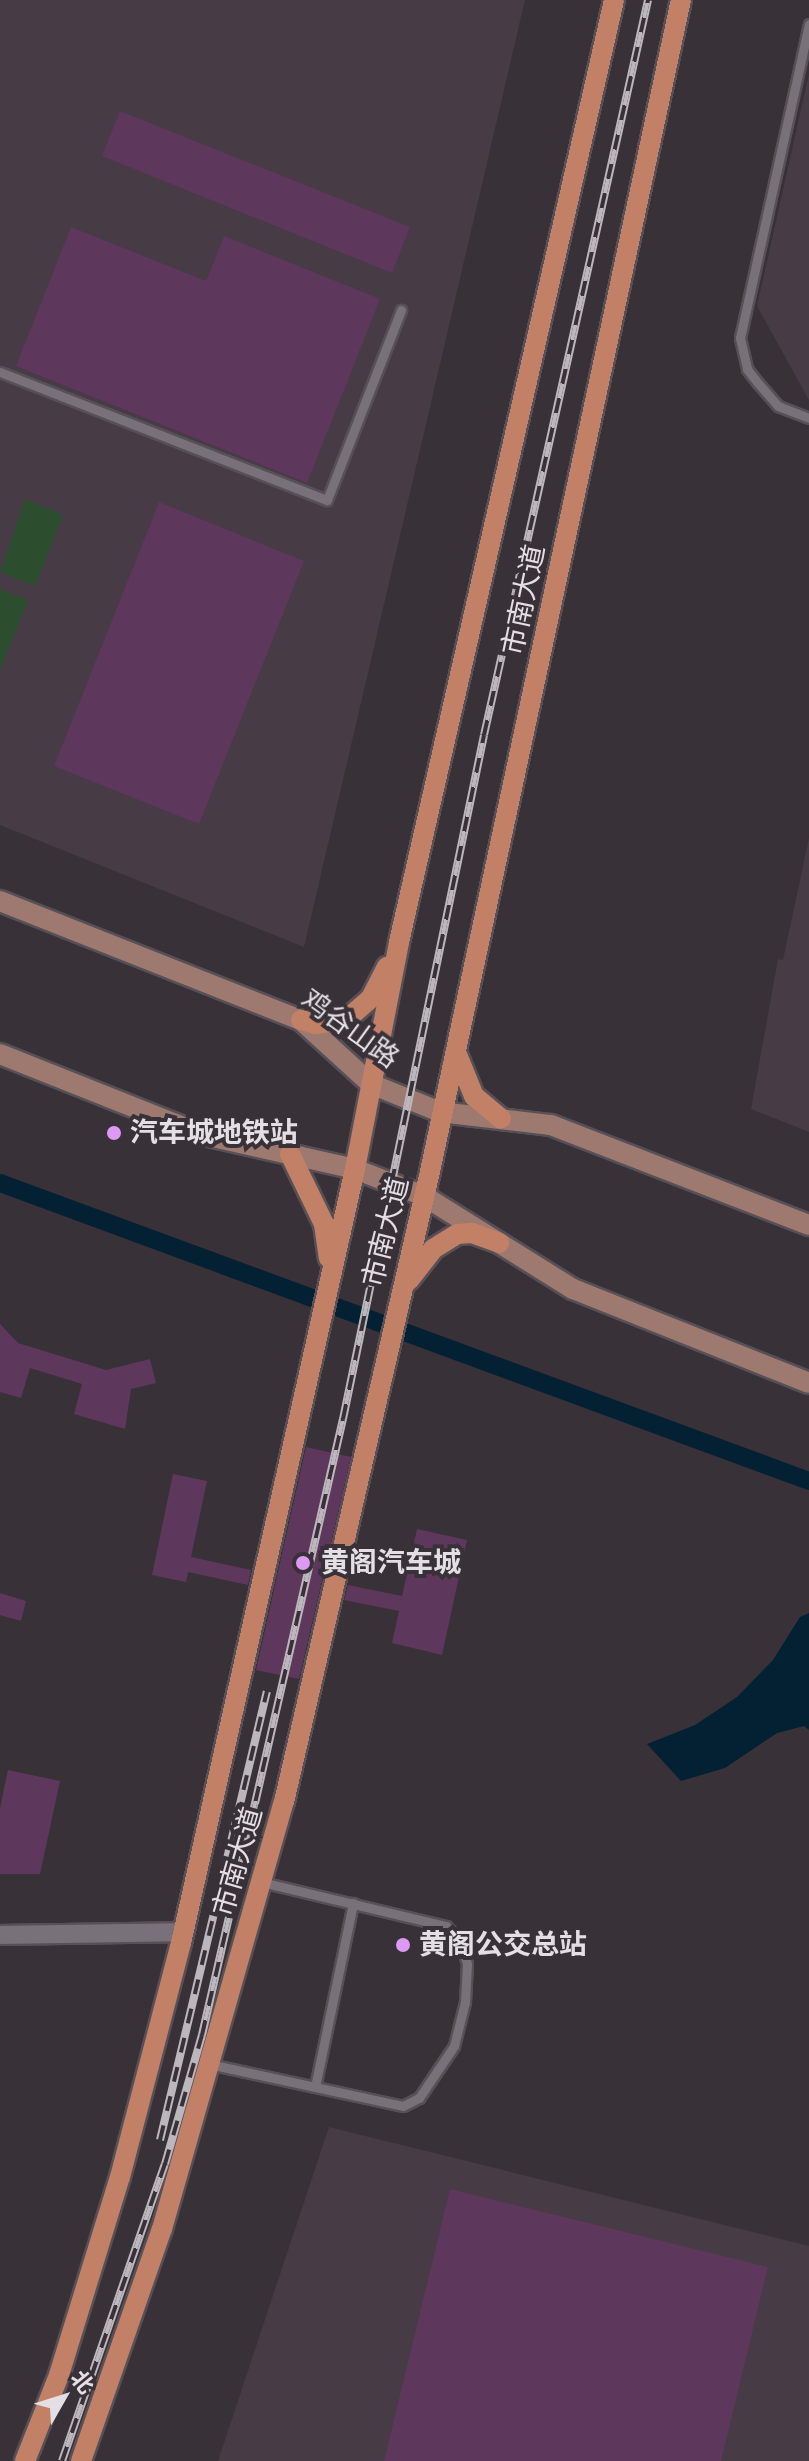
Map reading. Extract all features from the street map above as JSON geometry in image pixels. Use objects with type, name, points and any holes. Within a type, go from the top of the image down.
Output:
[{"type":"main road","name":"市南大道","points":[[25,2461],[59,2375],[120,2177],[184,1932],[355,1169],[399,942],[614,0]]},
{"type":"main road","name":"市南大道","points":[[81,2461],[162,2229],[262,1882],[424,1196],[681,0]]},
{"type":"main road","name":"鸡谷山路","points":[[0,901],[301,1020],[371,1084],[440,1112],[551,1125],[809,1225]]},
{"type":"main road","points":[[301,1020],[332,1023],[361,1010],[399,942]]},
{"type":"main road","points":[[455,1047],[474,1096],[501,1119]]},
{"type":"main road","points":[[0,1054],[204,1135],[355,1169],[424,1196],[573,1289],[809,1383]]},
{"type":"main road","points":[[290,1154],[315,1199],[327,1238],[329,1278]]},
{"type":"main road","points":[[398,1299],[419,1264],[443,1240],[472,1233],[499,1243]]},
{"type":"street","points":[[0,1935],[184,1932]]},
{"type":"lane","points":[[809,24],[740,338],[747,369],[758,383],[778,406],[809,418]]},
{"type":"lane","points":[[0,372],[327,500],[401,310]]},
{"type":"lane","points":[[209,2064],[403,2106],[419,2098],[454,2046],[465,2002],[464,1953],[446,1926],[262,1882]]},
{"type":"lane","points":[[315,2087],[353,1903]]},
{"type":"shaded area","points":[[0,0],[525,0],[304,947],[0,825]]},
{"type":"shaded area","points":[[809,74],[809,400],[757,306]]},
{"type":"shaded area","points":[[809,838],[809,1132],[751,1109],[778,959],[783,960]]},
{"type":"shaded area","points":[[329,2127],[809,2246],[809,2461],[218,2461]]},
{"type":"green space","points":[[25,499],[63,515],[35,586],[0,572]]},
{"type":"green space","points":[[0,589],[28,600],[0,671]]},
{"type":"water","points":[[809,1613],[809,1730],[804,1726],[777,1733],[725,1768],[681,1781],[647,1744],[695,1725],[737,1697],[773,1660],[800,1617]]},
{"type":"building","points":[[120,111],[410,227],[392,273],[102,156]]},
{"type":"building","points":[[71,227],[206,281],[224,236],[380,299],[307,483],[16,366]]},
{"type":"building","points":[[159,502],[304,561],[199,824],[54,766]]},
{"type":"building","points":[[0,1324],[18,1343],[106,1370],[150,1359],[156,1383],[131,1389],[125,1429],[74,1414],[82,1384],[30,1368],[21,1398],[0,1392]]},
{"type":"building","points":[[306,1447],[351,1457],[299,1679],[256,1670]]},
{"type":"building","points":[[173,1474],[207,1481],[191,1557],[251,1570],[248,1585],[188,1572],[186,1582],[152,1575]]},
{"type":"building","points":[[417,1529],[467,1540],[442,1655],[392,1643],[399,1611],[344,1600],[348,1585],[402,1596]]},
{"type":"building","points":[[0,1593],[26,1601],[21,1621],[0,1615]]},
{"type":"building","points":[[8,1770],[60,1781],[40,1874],[0,1874],[0,1808]]},
{"type":"building","points":[[450,2189],[768,2267],[721,2461],[384,2461]]},
{"type":"waterway","points":[[0,1183],[809,1481]]},
{"type":"railway","points":[[62,2461],[165,2164],[202,2035],[343,1419],[484,735],[648,0]]},
{"type":"railway","points":[[160,2140],[267,1692]]},
{"type":"place","name":"汽车城地铁站","points":[[114,1133]]},
{"type":"place","name":"黄阁汽车城","points":[[303,1563]]},
{"type":"place","name":"黄阁公交总站","points":[[403,1945]]}]
